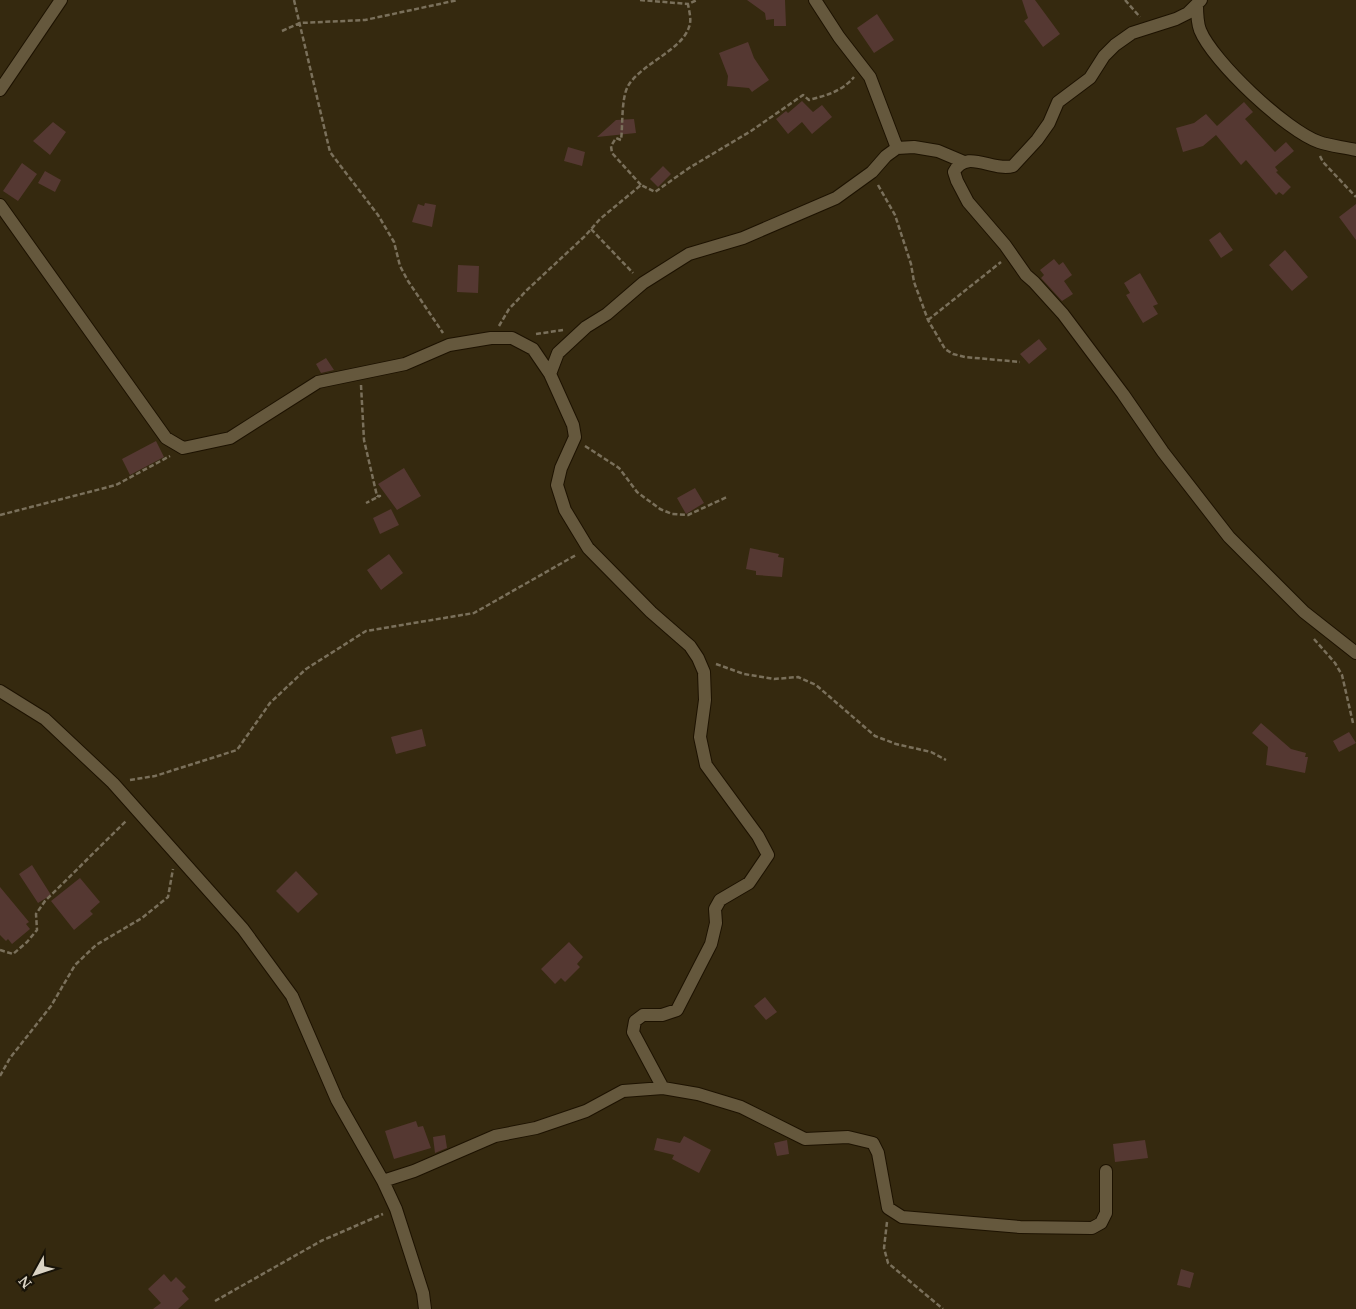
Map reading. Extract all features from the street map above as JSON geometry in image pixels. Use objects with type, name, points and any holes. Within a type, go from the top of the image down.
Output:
[{"type":"street","points":[[0,90],[62,0]]},
{"type":"street","points":[[815,0],[839,37],[870,77],[897,148]]},
{"type":"street","points":[[1199,2],[1182,16],[1132,33],[1122,39],[1104,56],[1090,78],[1058,102],[1049,123],[1037,140],[1013,166],[999,168],[970,161],[958,166],[954,172],[968,202],[1012,254],[1026,275],[1063,314],[1123,394],[1163,452],[1229,537],[1304,612],[1356,653]]},
{"type":"street","points":[[1199,2],[1197,19],[1201,31],[1217,57],[1250,92],[1278,118],[1303,135],[1319,142],[1356,150]]},
{"type":"street","points":[[550,374],[558,353],[586,327],[607,314],[643,283],[689,254],[744,238],[836,198],[872,172],[886,156],[897,148],[914,147],[938,151],[964,162]]},
{"type":"street","points":[[0,205],[166,438],[183,448],[230,438],[318,382],[405,364],[449,345],[491,338],[512,338],[534,349],[550,374],[573,424],[575,437],[561,468],[557,485],[565,510],[588,548],[651,612],[690,646],[698,658],[704,672],[705,700],[700,737],[706,765],[758,836],[768,855],[749,883],[720,900],[715,909],[716,923],[711,944],[677,1010],[662,1015],[643,1015],[635,1021],[633,1032],[663,1088]]},
{"type":"street","points":[[0,691],[45,719],[114,783],[243,929],[292,996],[337,1100],[383,1181],[396,1208],[423,1293],[425,1309]]},
{"type":"street","points":[[383,1181],[414,1171],[495,1136],[536,1128],[586,1111],[623,1091],[663,1088],[698,1094],[741,1107],[805,1139],[848,1137],[873,1142],[878,1153],[888,1208],[902,1217],[1020,1226],[1092,1228],[1102,1223],[1106,1213],[1106,1170]]},
{"type":"path","points":[[294,0],[330,152],[378,215],[394,242],[400,266],[408,282],[440,326],[449,345]]},
{"type":"path","points":[[282,31],[300,23],[365,20],[458,0]]},
{"type":"path","points":[[640,0],[688,4],[697,0]]},
{"type":"path","points":[[1125,0],[1149,28]]},
{"type":"path","points":[[688,4],[690,26],[681,40],[628,85],[624,98],[621,140],[616,138],[611,146],[612,153],[641,185],[655,192],[689,168],[751,131],[803,95],[808,100],[839,91],[863,66]]},
{"type":"path","points":[[1319,142],[1318,153],[1323,162],[1356,197]]},
{"type":"path","points":[[872,172],[895,214],[914,282],[928,320],[945,349],[953,354],[1020,362]]},
{"type":"path","points":[[491,338],[509,309],[526,290],[600,219],[641,185]]},
{"type":"path","points":[[591,229],[618,254],[643,283]]},
{"type":"path","points":[[928,320],[1012,254]]},
{"type":"path","points":[[512,338],[586,327]]},
{"type":"path","points":[[361,374],[364,440],[377,496],[380,496],[366,503]]},
{"type":"path","points":[[575,437],[588,449],[619,468],[637,492],[660,510],[672,514],[688,515],[727,496]]},
{"type":"path","points":[[0,515],[116,485],[183,448]]},
{"type":"path","points":[[114,783],[155,776],[237,750],[270,703],[306,668],[366,631],[474,613],[588,548]]},
{"type":"path","points":[[1311,633],[1342,675],[1353,723]]},
{"type":"path","points":[[698,658],[744,674],[774,679],[798,677],[816,685],[875,736],[896,744],[932,752],[946,760]]},
{"type":"path","points":[[0,950],[13,954],[27,942],[36,930],[36,914],[45,901],[137,810]]},
{"type":"path","points":[[0,1076],[10,1058],[51,1006],[75,965],[96,945],[142,918],[168,897],[176,853]]},
{"type":"path","points":[[215,1301],[321,1241],[396,1208]]},
{"type":"path","points":[[888,1208],[884,1248],[888,1263],[943,1309]]},
{"type":"building","points":[[747,0],[785,0],[786,26],[774,26],[774,19],[766,20],[765,13]]},
{"type":"building","points":[[1022,0],[1035,0],[1060,34],[1043,47],[1024,21],[1028,18]]},
{"type":"building","points":[[877,14],[894,40],[874,53],[857,28]]},
{"type":"building","points":[[748,42],[754,58],[769,80],[752,92],[749,88],[727,86],[728,76],[719,53]]},
{"type":"building","points":[[802,101],[813,112],[822,105],[832,117],[812,134],[802,122],[788,134],[776,119],[786,111],[788,113]]},
{"type":"building","points":[[1244,102],[1253,112],[1245,119],[1275,152],[1286,142],[1294,151],[1275,167],[1278,171],[1276,172],[1291,187],[1283,195],[1279,192],[1276,195],[1246,160],[1241,165],[1216,135],[1203,146],[1183,152],[1176,128],[1194,123],[1206,114],[1217,126]]},
{"type":"building","points":[[634,119],[636,133],[597,137],[616,120]]},
{"type":"building","points":[[53,122],[66,132],[50,155],[33,141]]},
{"type":"building","points":[[568,147],[585,152],[582,166],[564,161]]},
{"type":"building","points":[[22,163],[37,174],[18,201],[3,191]]},
{"type":"building","points":[[663,166],[671,174],[658,187],[650,179]]},
{"type":"building","points":[[45,171],[61,180],[55,192],[38,183]]},
{"type":"building","points":[[425,203],[436,205],[432,227],[412,222],[418,204],[424,206]]},
{"type":"building","points":[[1356,204],[1356,240],[1339,217]]},
{"type":"building","points":[[1220,232],[1233,250],[1221,258],[1209,240]]},
{"type":"building","points":[[1285,250],[1308,277],[1292,291],[1269,265]]},
{"type":"building","points":[[1054,259],[1059,265],[1063,262],[1072,275],[1064,281],[1073,294],[1062,301],[1041,278],[1044,275],[1040,270]]},
{"type":"building","points":[[458,265],[479,266],[478,293],[457,292]]},
{"type":"building","points":[[1140,273],[1158,304],[1153,306],[1158,314],[1143,323],[1126,295],[1130,293],[1124,283]]},
{"type":"building","points":[[1039,339],[1047,349],[1029,364],[1020,354]]},
{"type":"building","points":[[326,358],[334,370],[321,373],[316,364]]},
{"type":"building","points":[[156,441],[164,457],[130,475],[122,459]]},
{"type":"building","points":[[404,468],[421,496],[397,510],[378,484]]},
{"type":"building","points":[[695,488],[704,503],[686,514],[677,498]]},
{"type":"building","points":[[391,509],[399,525],[380,534],[373,518]]},
{"type":"building","points":[[750,548],[779,554],[778,557],[784,558],[782,577],[756,575],[756,571],[746,569]]},
{"type":"building","points":[[389,554],[403,573],[381,590],[367,570]]},
{"type":"building","points":[[1261,723],[1291,749],[1306,753],[1305,757],[1308,757],[1305,773],[1266,765],[1268,747],[1252,733]]},
{"type":"building","points":[[422,729],[426,746],[396,754],[391,737]]},
{"type":"building","points":[[1349,732],[1356,743],[1339,752],[1333,741]]},
{"type":"building","points":[[32,865],[51,895],[38,903],[19,874]]},
{"type":"building","points":[[296,871],[318,894],[298,913],[276,891]]},
{"type":"building","points":[[80,878],[100,902],[90,911],[93,914],[74,930],[51,901]]},
{"type":"building","points":[[0,887],[29,922],[26,924],[30,929],[12,944],[8,939],[6,941],[0,935]]},
{"type":"building","points":[[569,942],[583,957],[577,964],[580,967],[565,982],[561,978],[555,984],[541,969]]},
{"type":"building","points":[[765,997],[777,1012],[766,1020],[754,1006]]},
{"type":"building","points":[[416,1121],[418,1127],[423,1126],[431,1148],[394,1159],[385,1131]]},
{"type":"building","points":[[445,1135],[447,1148],[435,1153],[433,1137]]},
{"type":"building","points":[[684,1136],[711,1150],[699,1173],[672,1159],[674,1155],[654,1150],[657,1138],[680,1143]]},
{"type":"building","points":[[787,1140],[789,1154],[777,1156],[774,1143]]},
{"type":"building","points":[[1145,1140],[1148,1158],[1115,1162],[1113,1144]]},
{"type":"building","points":[[1181,1269],[1194,1273],[1190,1288],[1177,1285]]},
{"type":"building","points":[[164,1274],[171,1282],[176,1277],[186,1287],[182,1291],[189,1299],[178,1309],[153,1309],[161,1303],[148,1289]]}]
